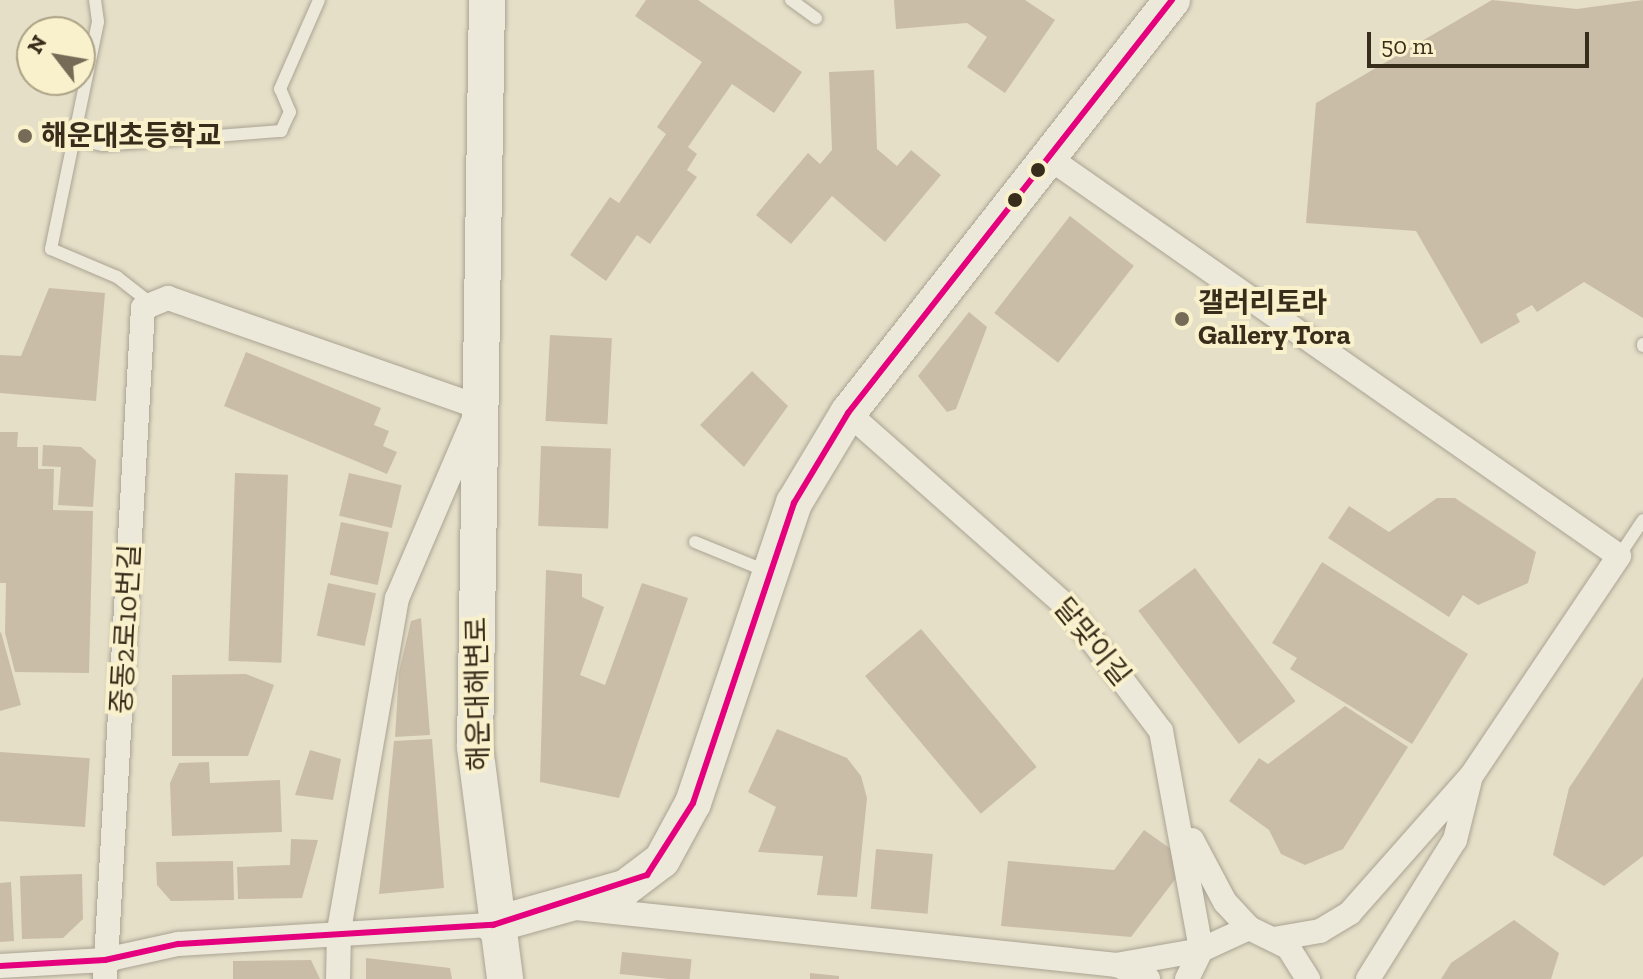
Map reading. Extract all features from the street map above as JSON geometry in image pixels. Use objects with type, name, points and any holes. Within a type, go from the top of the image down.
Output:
[{"type":"street","name":"해운대해변로","points":[[487,0],[475,747],[493,925],[505,979]]},
{"type":"street","points":[[0,966],[105,970],[178,944],[493,925],[625,888],[670,847],[693,803],[766,571],[794,503],[848,413],[1045,155],[1083,117],[1172,0]]},
{"type":"street","points":[[1045,155],[1619,556],[1471,776],[1350,913],[1320,931],[1274,939]]},
{"type":"street","points":[[153,305],[168,298],[479,407]]},
{"type":"street","name":"중동2로10번길","points":[[105,970],[143,308],[153,305]]},
{"type":"street","name":"해운대해변로","points":[[338,979],[339,932],[397,598],[479,407]]},
{"type":"street","name":"달맞이길","points":[[848,413],[1066,606],[1161,731],[1201,950]]},
{"type":"street","points":[[1368,979],[1455,840],[1471,776]]},
{"type":"street","points":[[1179,817],[1225,902],[1249,928],[1274,939],[1306,968],[1308,979]]},
{"type":"street","points":[[554,906],[1117,965],[1201,950],[1249,928]]},
{"type":"street","points":[[1187,979],[1201,950]]},
{"type":"street","points":[[1117,965],[1148,979]]},
{"type":"lane","points":[[95,0],[98,22],[51,249],[117,277],[153,305]]},
{"type":"lane","points":[[72,139],[102,145],[281,131],[290,112],[280,89],[319,0]]},
{"type":"lane","points":[[791,0],[816,18]]},
{"type":"lane","points":[[1619,556],[1643,520]]},
{"type":"lane","points":[[695,542],[766,571]]},
{"type":"building","points":[[646,0],[698,0],[802,72],[774,113],[732,84],[688,147],[697,154],[687,170],[697,177],[650,244],[637,235],[606,281],[570,255],[610,197],[619,203],[666,134],[657,127],[702,62],[635,16]]},
{"type":"building","points":[[894,0],[1025,0],[1055,20],[1005,93],[967,67],[987,37],[967,23],[896,29]]},
{"type":"building","points":[[1492,0],[1577,9],[1643,0],[1643,318],[1584,282],[1537,312],[1532,305],[1516,314],[1520,322],[1481,344],[1416,231],[1306,223],[1316,103]]},
{"type":"building","points":[[874,70],[877,149],[897,166],[911,150],[941,175],[885,242],[832,196],[791,244],[756,215],[808,153],[820,164],[832,150],[829,72]]},
{"type":"building","points":[[1070,216],[1134,266],[1058,363],[994,313]]},
{"type":"building","points":[[49,288],[105,293],[96,401],[0,393],[0,355],[21,356]]},
{"type":"building","points":[[969,312],[987,327],[956,409],[947,412],[918,376]]},
{"type":"building","points":[[550,335],[612,338],[607,424],[545,421]]},
{"type":"building","points":[[246,352],[381,408],[374,425],[389,431],[383,446],[397,452],[387,474],[224,406]]},
{"type":"building","points":[[752,371],[788,406],[744,467],[700,425]]},
{"type":"building","points":[[0,432],[18,432],[17,447],[38,447],[38,469],[54,469],[53,510],[93,511],[89,673],[15,672],[5,633],[6,583],[0,583]]},
{"type":"building","points":[[43,445],[81,447],[96,460],[93,507],[58,505],[61,467],[42,466]]},
{"type":"building","points":[[541,446],[611,448],[608,528],[538,526]]},
{"type":"building","points":[[235,473],[288,475],[281,663],[228,661]]},
{"type":"building","points":[[349,473],[402,485],[392,528],[339,516]]},
{"type":"building","points":[[1437,498],[1455,498],[1536,552],[1528,583],[1478,605],[1463,595],[1449,617],[1328,538],[1349,506],[1389,532]]},
{"type":"building","points":[[341,522],[389,532],[378,585],[330,575]]},
{"type":"building","points":[[1322,562],[1468,654],[1412,744],[1290,669],[1297,658],[1272,643]]},
{"type":"building","points":[[1195,568],[1296,701],[1239,744],[1138,611]]},
{"type":"building","points":[[546,570],[582,574],[582,597],[604,607],[580,675],[605,685],[642,583],[688,598],[619,798],[540,782]]},
{"type":"building","points":[[328,583],[376,593],[365,646],[317,636]]},
{"type":"building","points":[[421,618],[430,735],[395,737],[399,672],[411,621]]},
{"type":"building","points":[[921,629],[1037,767],[981,814],[865,676]]},
{"type":"building","points":[[0,633],[21,705],[0,711]]},
{"type":"building","points":[[246,674],[274,685],[248,756],[172,756],[172,675]]},
{"type":"building","points":[[1643,677],[1643,856],[1604,886],[1553,855],[1569,788]]},
{"type":"building","points":[[1345,706],[1408,747],[1343,849],[1305,865],[1281,854],[1269,830],[1229,801],[1259,758],[1268,764]]},
{"type":"building","points":[[777,729],[847,758],[861,776],[867,798],[857,897],[817,895],[823,856],[758,852],[776,807],[748,792]]},
{"type":"building","points":[[432,739],[444,888],[379,894],[394,741]]},
{"type":"building","points":[[310,750],[341,759],[333,800],[295,795]]},
{"type":"building","points":[[0,752],[90,758],[85,827],[0,821]]},
{"type":"building","points":[[209,762],[210,783],[280,780],[282,832],[172,836],[170,783],[179,763]]},
{"type":"building","points":[[1144,830],[1178,854],[1180,873],[1131,937],[1001,926],[1008,861],[1114,870]]},
{"type":"building","points":[[291,839],[318,840],[302,898],[238,899],[237,867],[290,865]]},
{"type":"building","points":[[876,849],[933,854],[928,914],[871,909]]},
{"type":"building","points":[[233,861],[234,900],[171,901],[157,885],[156,862]]},
{"type":"building","points":[[82,874],[83,919],[63,938],[22,939],[20,876]]},
{"type":"building","points":[[11,882],[14,941],[0,942],[0,883]]},
{"type":"building","points":[[1514,920],[1559,953],[1551,979],[1441,979],[1451,963]]},
{"type":"building","points":[[622,952],[692,959],[690,979],[620,974]]},
{"type":"building","points":[[366,958],[450,968],[452,979],[366,979]]},
{"type":"building","points":[[311,960],[320,979],[233,979],[233,961]]},
{"type":"building","points":[[810,973],[839,976],[839,979],[810,979]]},
{"type":"transit line","points":[[0,966],[105,960],[178,944],[493,925],[647,875],[693,803],[794,503],[848,413],[1172,0]]},
{"type":"place","name":"해운대초등학교","points":[[25,136]]},
{"type":"place","name":"갤러리토라 Gallery Tora","points":[[1182,319]]}]
